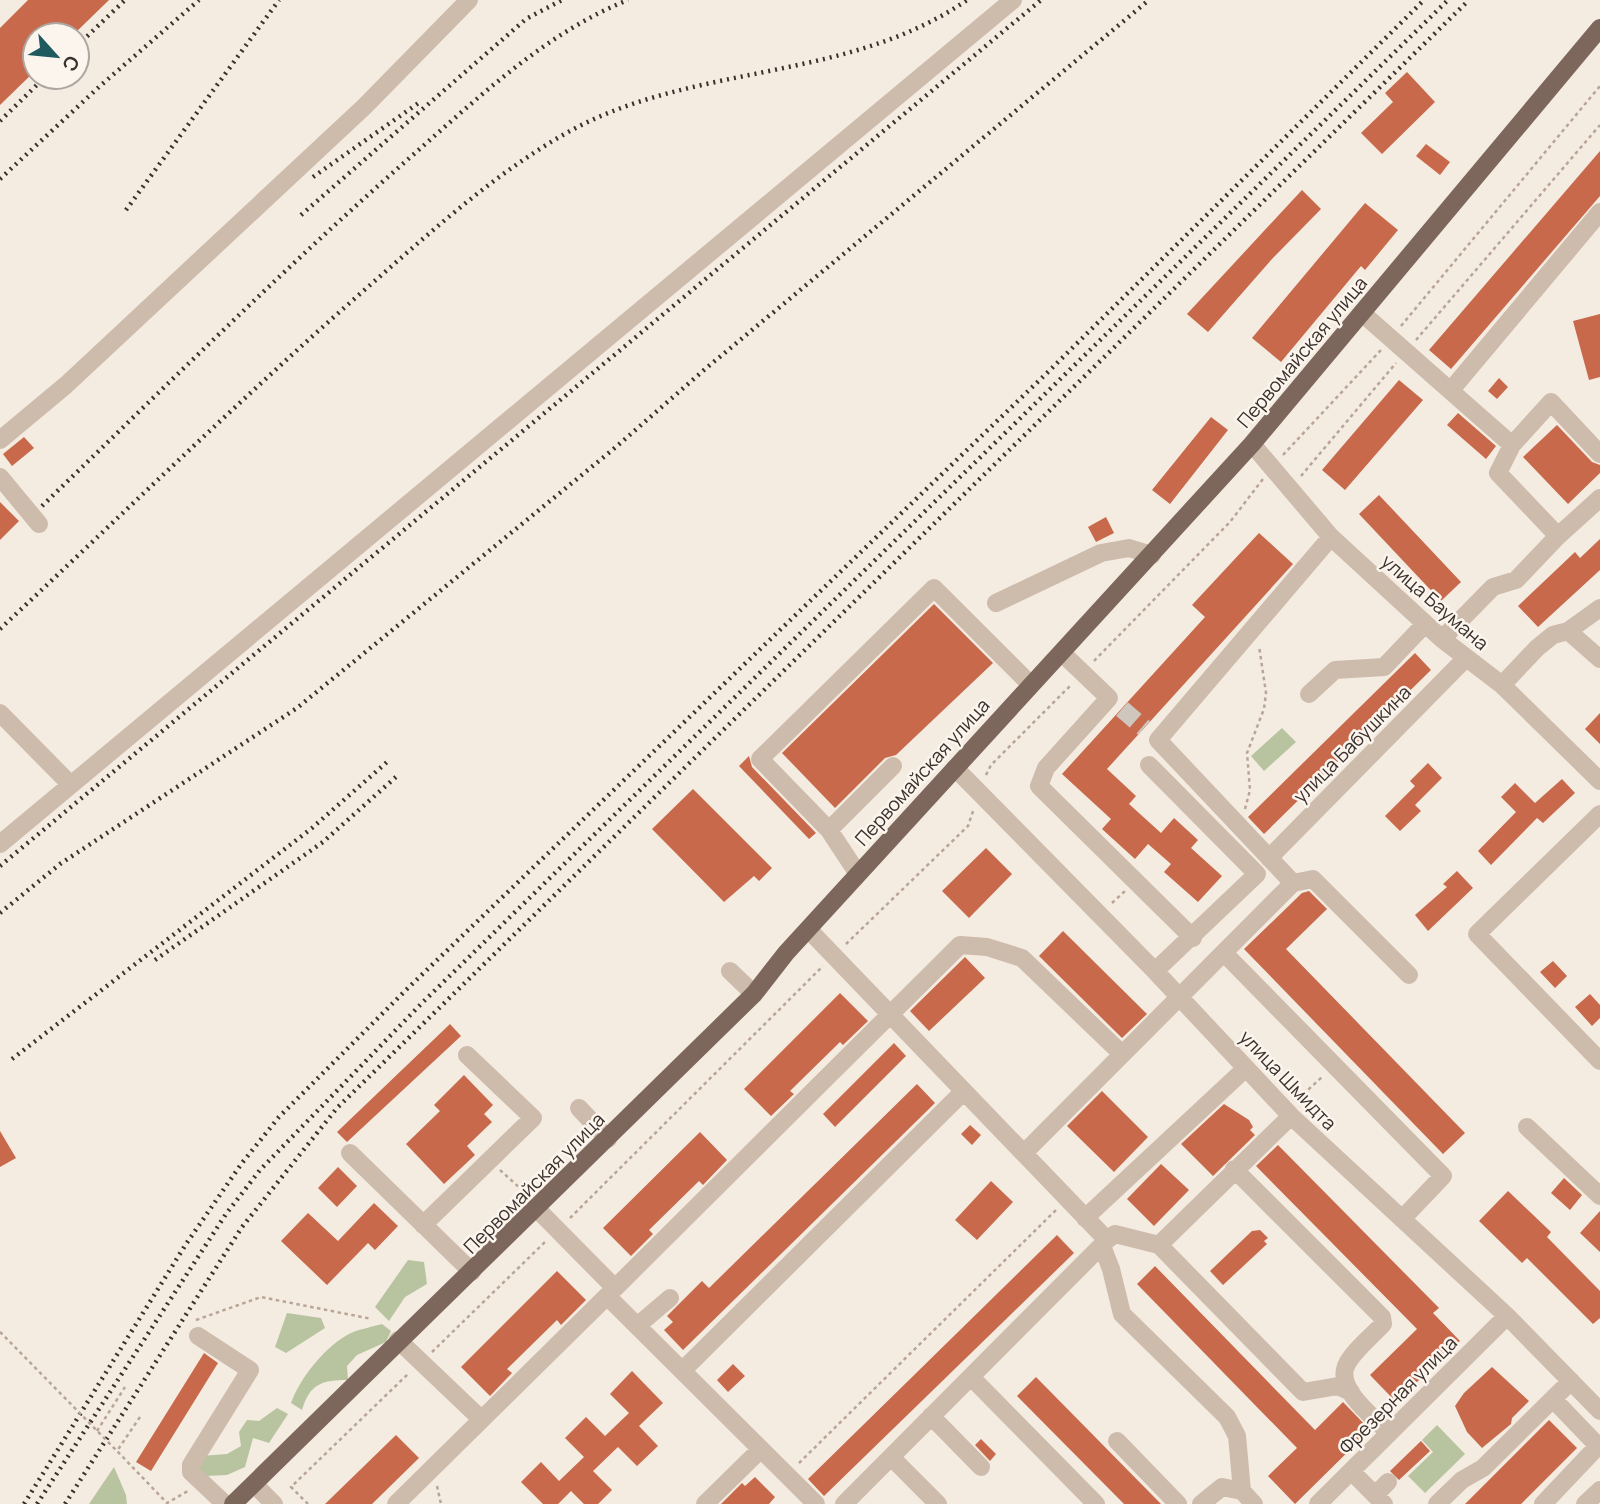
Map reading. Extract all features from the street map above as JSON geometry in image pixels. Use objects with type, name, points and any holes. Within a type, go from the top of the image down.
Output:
[{"type":"main road","name":"Первомайская улица","points":[[233,1504],[754,993],[1030,684],[1062,653],[1252,444],[1600,28]]},
{"type":"street","points":[[0,440],[66,386],[364,107],[469,0]]},
{"type":"street","points":[[0,844],[1013,0]]},
{"type":"street","points":[[1451,390],[1600,212]]},
{"type":"street","points":[[1362,313],[1512,446]]},
{"type":"street","points":[[1558,536],[1498,474],[1512,446],[1551,402],[1600,454]]},
{"type":"street","name":"улица Баумана","points":[[1252,444],[1332,537],[1441,639],[1502,685],[1600,781]]},
{"type":"street","points":[[0,477],[39,524]]},
{"type":"street","points":[[1441,639],[1493,587],[1516,580],[1558,536],[1600,498]]},
{"type":"street","points":[[1158,740],[1332,537]]},
{"type":"street","points":[[996,603],[1125,542],[1152,555]]},
{"type":"street","points":[[858,874],[829,830],[760,759],[934,588],[1030,684]]},
{"type":"street","points":[[1502,685],[1553,635],[1568,631],[1600,608]]},
{"type":"street","points":[[1309,694],[1335,670],[1384,667],[1424,624]]},
{"type":"street","points":[[1568,631],[1600,659]]},
{"type":"street","points":[[1062,653],[1115,703],[1046,768],[1039,786],[1193,938]]},
{"type":"street","name":"улица Бабушкина","points":[[1269,858],[1465,659]]},
{"type":"street","points":[[0,713],[70,784]]},
{"type":"street","points":[[1144,728],[1293,883]]},
{"type":"street","points":[[1149,765],[1257,874],[1193,938],[1155,971]]},
{"type":"street","points":[[829,830],[893,766]]},
{"type":"street","name":"улица Шмидта","points":[[955,768],[1155,971],[1288,1114],[1507,1316],[1600,1411]]},
{"type":"street","points":[[1600,814],[1477,934],[1600,1061]]},
{"type":"street","points":[[1024,1153],[1293,883],[1313,878],[1409,975]]},
{"type":"street","points":[[809,930],[1085,1217],[1105,1243],[1122,1314],[1227,1417],[1237,1436],[1248,1497]]},
{"type":"street","points":[[396,1504],[960,945],[987,947],[1022,958],[1122,1054]]},
{"type":"street","points":[[1224,953],[1443,1176],[1402,1219]]},
{"type":"street","points":[[730,971],[754,993]]},
{"type":"street","points":[[423,1225],[533,1118],[467,1055]]},
{"type":"street","points":[[1085,1217],[1246,1068]]},
{"type":"street","points":[[682,1371],[964,1091]]},
{"type":"street","points":[[579,1108],[608,1139]]},
{"type":"street","points":[[1159,1245],[1288,1114]]},
{"type":"street","points":[[1527,1127],[1600,1196]]},
{"type":"street","points":[[350,1153],[472,1272]]},
{"type":"street","points":[[1234,1170],[1382,1317],[1383,1324],[1346,1365],[1345,1377],[1351,1392]]},
{"type":"street","points":[[536,1208],[611,1292],[637,1326],[787,1475],[803,1500]]},
{"type":"street","points":[[853,1501],[931,1416],[1115,1234],[1159,1245],[1303,1392],[1338,1386],[1351,1392],[1390,1433]]},
{"type":"street","points":[[637,1326],[670,1298]]},
{"type":"street","name":"Фрезерная улица","points":[[1318,1504],[1507,1316]]},
{"type":"street","points":[[195,1328],[250,1370],[191,1465],[191,1472],[225,1504]]},
{"type":"street","points":[[398,1340],[481,1419]]},
{"type":"street","points":[[971,1377],[1096,1504]]},
{"type":"street","points":[[1437,1504],[1462,1480],[1483,1468],[1571,1381]]},
{"type":"street","points":[[1543,1504],[1598,1446],[1553,1399]]},
{"type":"street","points":[[931,1416],[981,1467]]},
{"type":"street","points":[[1118,1441],[1178,1504]]},
{"type":"street","points":[[705,1504],[761,1449]]},
{"type":"street","points":[[891,1457],[939,1504]]},
{"type":"street","points":[[1351,1471],[1382,1494]]},
{"type":"street","points":[[254,1484],[274,1504]]},
{"type":"street","points":[[1201,1504],[1222,1487],[1248,1497]]},
{"type":"street","points":[[1586,1504],[1600,1490]]},
{"type":"path","points":[[308,1504],[292,1487],[968,827],[991,765],[1230,522],[1271,468],[1391,338],[1600,86]]},
{"type":"path","points":[[1289,489],[1600,125]]},
{"type":"path","points":[[1236,823],[1248,805],[1250,790],[1247,753],[1264,709],[1266,693],[1256,626]]},
{"type":"path","points":[[1099,915],[1135,881]]},
{"type":"path","points":[[1288,1114],[1334,1065]]},
{"type":"path","points":[[490,1160],[521,1189]]},
{"type":"path","points":[[787,1475],[1068,1199]]},
{"type":"path","points":[[195,1328],[261,1297],[372,1319]]},
{"type":"path","points":[[0,1332],[167,1503],[203,1483]]},
{"type":"path","points":[[97,1431],[125,1387]]},
{"type":"path","points":[[117,1451],[140,1417]]},
{"type":"green space","points":[[1282,728],[1296,742],[1264,771],[1251,756]]},
{"type":"green space","points":[[408,1260],[424,1262],[427,1284],[405,1297],[389,1321],[375,1307]]},
{"type":"green space","points":[[287,1313],[321,1318],[325,1328],[286,1353],[275,1347]]},
{"type":"green space","points":[[382,1324],[391,1331],[386,1342],[357,1355],[347,1366],[348,1380],[319,1385],[309,1394],[302,1410],[291,1403],[307,1373],[332,1345],[351,1333]]},
{"type":"green space","points":[[277,1408],[288,1414],[269,1443],[253,1438],[245,1467],[227,1475],[206,1476],[197,1468],[201,1456],[227,1454],[241,1446],[239,1432],[247,1420],[259,1421]]},
{"type":"green space","points":[[1437,1425],[1465,1454],[1425,1493],[1408,1476],[1433,1452],[1422,1440]]},
{"type":"green space","points":[[114,1467],[127,1504],[89,1504]]},
{"type":"building","points":[[28,0],[109,0],[87,21],[21,21],[21,85],[0,105],[0,28]]},
{"type":"building","points":[[1407,72],[1435,102],[1382,154],[1361,133],[1393,102],[1385,93]]},
{"type":"building","points":[[1426,144],[1450,162],[1440,175],[1416,156]]},
{"type":"building","points":[[1600,151],[1600,196],[1451,369],[1429,350]]},
{"type":"building","points":[[1302,190],[1321,209],[1272,259],[1208,332],[1187,314]]},
{"type":"building","points":[[1365,203],[1398,230],[1365,270],[1361,266],[1281,362],[1252,338]]},
{"type":"building","points":[[1600,314],[1600,377],[1589,380],[1573,321]]},
{"type":"building","points":[[1499,378],[1508,387],[1497,399],[1488,391]]},
{"type":"building","points":[[1399,380],[1423,400],[1345,490],[1322,470]]},
{"type":"building","points":[[1458,413],[1496,446],[1486,459],[1447,425]]},
{"type":"building","points":[[1211,417],[1228,430],[1170,504],[1152,490]]},
{"type":"building","points":[[1557,425],[1592,462],[1600,465],[1600,473],[1568,504],[1523,457]]},
{"type":"building","points":[[24,437],[34,448],[12,466],[3,454]]},
{"type":"building","points":[[1379,495],[1461,582],[1441,601],[1359,514]]},
{"type":"building","points":[[0,502],[19,521],[0,540]]},
{"type":"building","points":[[1106,517],[1114,533],[1096,542],[1088,527]]},
{"type":"building","points":[[1259,533],[1293,564],[1107,769],[1136,796],[1129,804],[1161,833],[1174,818],[1198,840],[1191,848],[1222,876],[1198,902],[1164,872],[1171,864],[1148,844],[1135,859],[1102,829],[1111,819],[1062,774],[1205,617],[1192,605]]},
{"type":"building","points":[[1600,539],[1600,570],[1538,627],[1518,606],[1575,552],[1580,558]]},
{"type":"building","points":[[934,604],[993,663],[896,755],[885,758],[835,808],[782,753]]},
{"type":"building","points":[[1415,653],[1431,670],[1264,834],[1248,817]]},
{"type":"building","points":[[1600,713],[1600,744],[1585,729]]},
{"type":"building","points":[[749,756],[752,767],[816,833],[809,839],[739,766]]},
{"type":"building","points":[[1428,763],[1442,778],[1415,805],[1421,811],[1400,831],[1385,816],[1415,786],[1410,781]]},
{"type":"building","points":[[1562,779],[1575,793],[1543,823],[1537,818],[1491,865],[1478,851],[1516,812],[1501,797],[1515,783],[1535,803]]},
{"type":"building","points":[[693,789],[772,868],[759,881],[754,876],[724,902],[652,829]]},
{"type":"building","points":[[986,848],[1012,874],[969,918],[942,891]]},
{"type":"building","points":[[1457,871],[1473,888],[1428,931],[1415,915],[1447,887],[1443,884]]},
{"type":"building","points":[[1309,891],[1327,909],[1286,949],[1465,1133],[1443,1154],[1244,949],[1302,893]]},
{"type":"building","points":[[1063,931],[1147,1014],[1122,1038],[1039,956]]},
{"type":"building","points":[[965,957],[985,978],[929,1031],[910,1011]]},
{"type":"building","points":[[1553,961],[1567,976],[1555,988],[1540,972]]},
{"type":"building","points":[[840,993],[868,1021],[843,1045],[840,1042],[790,1091],[794,1094],[771,1116],[744,1089]]},
{"type":"building","points":[[1590,994],[1600,1005],[1600,1018],[1592,1026],[1575,1007]]},
{"type":"building","points":[[450,1024],[461,1036],[347,1142],[337,1132]]},
{"type":"building","points":[[894,1043],[906,1056],[835,1127],[823,1114]]},
{"type":"building","points":[[464,1075],[493,1105],[484,1114],[492,1122],[467,1146],[475,1155],[444,1184],[406,1144],[440,1111],[434,1105]]},
{"type":"building","points":[[917,1084],[935,1103],[683,1350],[664,1330],[673,1322],[667,1316],[702,1281],[709,1288]]},
{"type":"building","points":[[1102,1091],[1148,1137],[1114,1172],[1067,1126]]},
{"type":"building","points":[[1224,1104],[1249,1120],[1253,1127],[1250,1130],[1255,1135],[1213,1176],[1181,1144]]},
{"type":"building","points":[[970,1125],[981,1135],[972,1145],[961,1134]]},
{"type":"building","points":[[0,1131],[16,1158],[0,1167]]},
{"type":"building","points":[[700,1132],[727,1160],[703,1185],[699,1181],[649,1230],[653,1234],[631,1256],[603,1228]]},
{"type":"building","points":[[1278,1145],[1439,1308],[1433,1313],[1460,1341],[1396,1402],[1370,1375],[1417,1329],[1256,1166]]},
{"type":"building","points":[[1161,1164],[1189,1190],[1154,1226],[1127,1199]]},
{"type":"building","points":[[338,1167],[357,1186],[337,1207],[318,1188]]},
{"type":"building","points":[[1564,1178],[1582,1195],[1570,1210],[1551,1193]]},
{"type":"building","points":[[991,1181],[1013,1202],[977,1240],[955,1220]]},
{"type":"building","points":[[1508,1191],[1551,1232],[1547,1237],[1600,1291],[1600,1318],[1593,1324],[1527,1258],[1522,1263],[1479,1221]]},
{"type":"building","points":[[374,1203],[398,1226],[375,1250],[368,1243],[327,1285],[281,1241],[308,1213],[338,1241]]},
{"type":"building","points":[[1600,1211],[1600,1252],[1580,1233]]},
{"type":"building","points":[[1260,1230],[1268,1238],[1264,1241],[1267,1244],[1223,1285],[1210,1271],[1252,1231]]},
{"type":"building","points":[[1057,1235],[1074,1253],[824,1496],[808,1479]]},
{"type":"building","points":[[1155,1266],[1315,1430],[1343,1402],[1370,1430],[1295,1504],[1268,1476],[1297,1448],[1137,1284]]},
{"type":"building","points":[[557,1271],[586,1300],[561,1325],[557,1320],[507,1369],[512,1373],[490,1396],[461,1367]]},
{"type":"building","points":[[204,1353],[218,1363],[151,1471],[136,1462]]},
{"type":"building","points":[[733,1364],[745,1376],[728,1392],[717,1380]]},
{"type":"building","points":[[1492,1367],[1529,1401],[1512,1418],[1511,1424],[1482,1448],[1467,1432],[1455,1406],[1464,1393]]},
{"type":"building","points":[[632,1371],[663,1403],[639,1426],[658,1446],[637,1466],[618,1447],[593,1471],[612,1490],[598,1504],[584,1504],[571,1491],[558,1504],[543,1504],[521,1482],[541,1462],[559,1481],[584,1457],[565,1438],[586,1417],[605,1436],[629,1413],[610,1394]]},
{"type":"building","points":[[1036,1377],[1161,1504],[1124,1504],[1017,1396]]},
{"type":"building","points":[[1549,1420],[1577,1448],[1521,1504],[1465,1504]]},
{"type":"building","points":[[396,1435],[419,1458],[372,1504],[325,1504]]},
{"type":"building","points":[[981,1439],[996,1454],[990,1461],[975,1445]]},
{"type":"building","points":[[1421,1441],[1430,1451],[1399,1480],[1390,1471]]},
{"type":"building","points":[[755,1477],[775,1497],[769,1504],[721,1504],[742,1483],[745,1486]]},
{"type":"tunnel","points":[[1122,709],[1144,728]]},
{"type":"railway","points":[[91,33],[125,0]]},
{"type":"railway","points":[[0,179],[100,86],[199,0]]},
{"type":"railway","points":[[126,210],[279,0]]},
{"type":"railway","points":[[301,215],[526,19],[562,0]]},
{"type":"railway","points":[[42,506],[272,283],[463,110],[542,48],[598,13],[628,0]]},
{"type":"railway","points":[[0,629],[322,328],[465,203],[543,147],[618,109],[668,93],[822,60],[872,46],[921,26],[967,0]]},
{"type":"railway","points":[[0,866],[1041,0]]},
{"type":"railway","points":[[0,913],[60,864],[297,708],[616,447],[704,370],[1149,0]]},
{"type":"railway","points":[[24,1504],[186,1244],[242,1163],[279,1117],[407,989],[1049,371],[1424,0]]},
{"type":"railway","points":[[37,1504],[226,1214],[260,1170],[422,1003],[1448,0]]},
{"type":"railway","points":[[65,1504],[242,1227],[337,1108],[1469,0]]},
{"type":"railway","points":[[0,121],[31,91]]},
{"type":"railway","points":[[313,177],[420,102]]},
{"type":"railway","points":[[12,1059],[312,828],[387,762]]},
{"type":"railway","points":[[155,960],[323,842],[397,776]]}]
